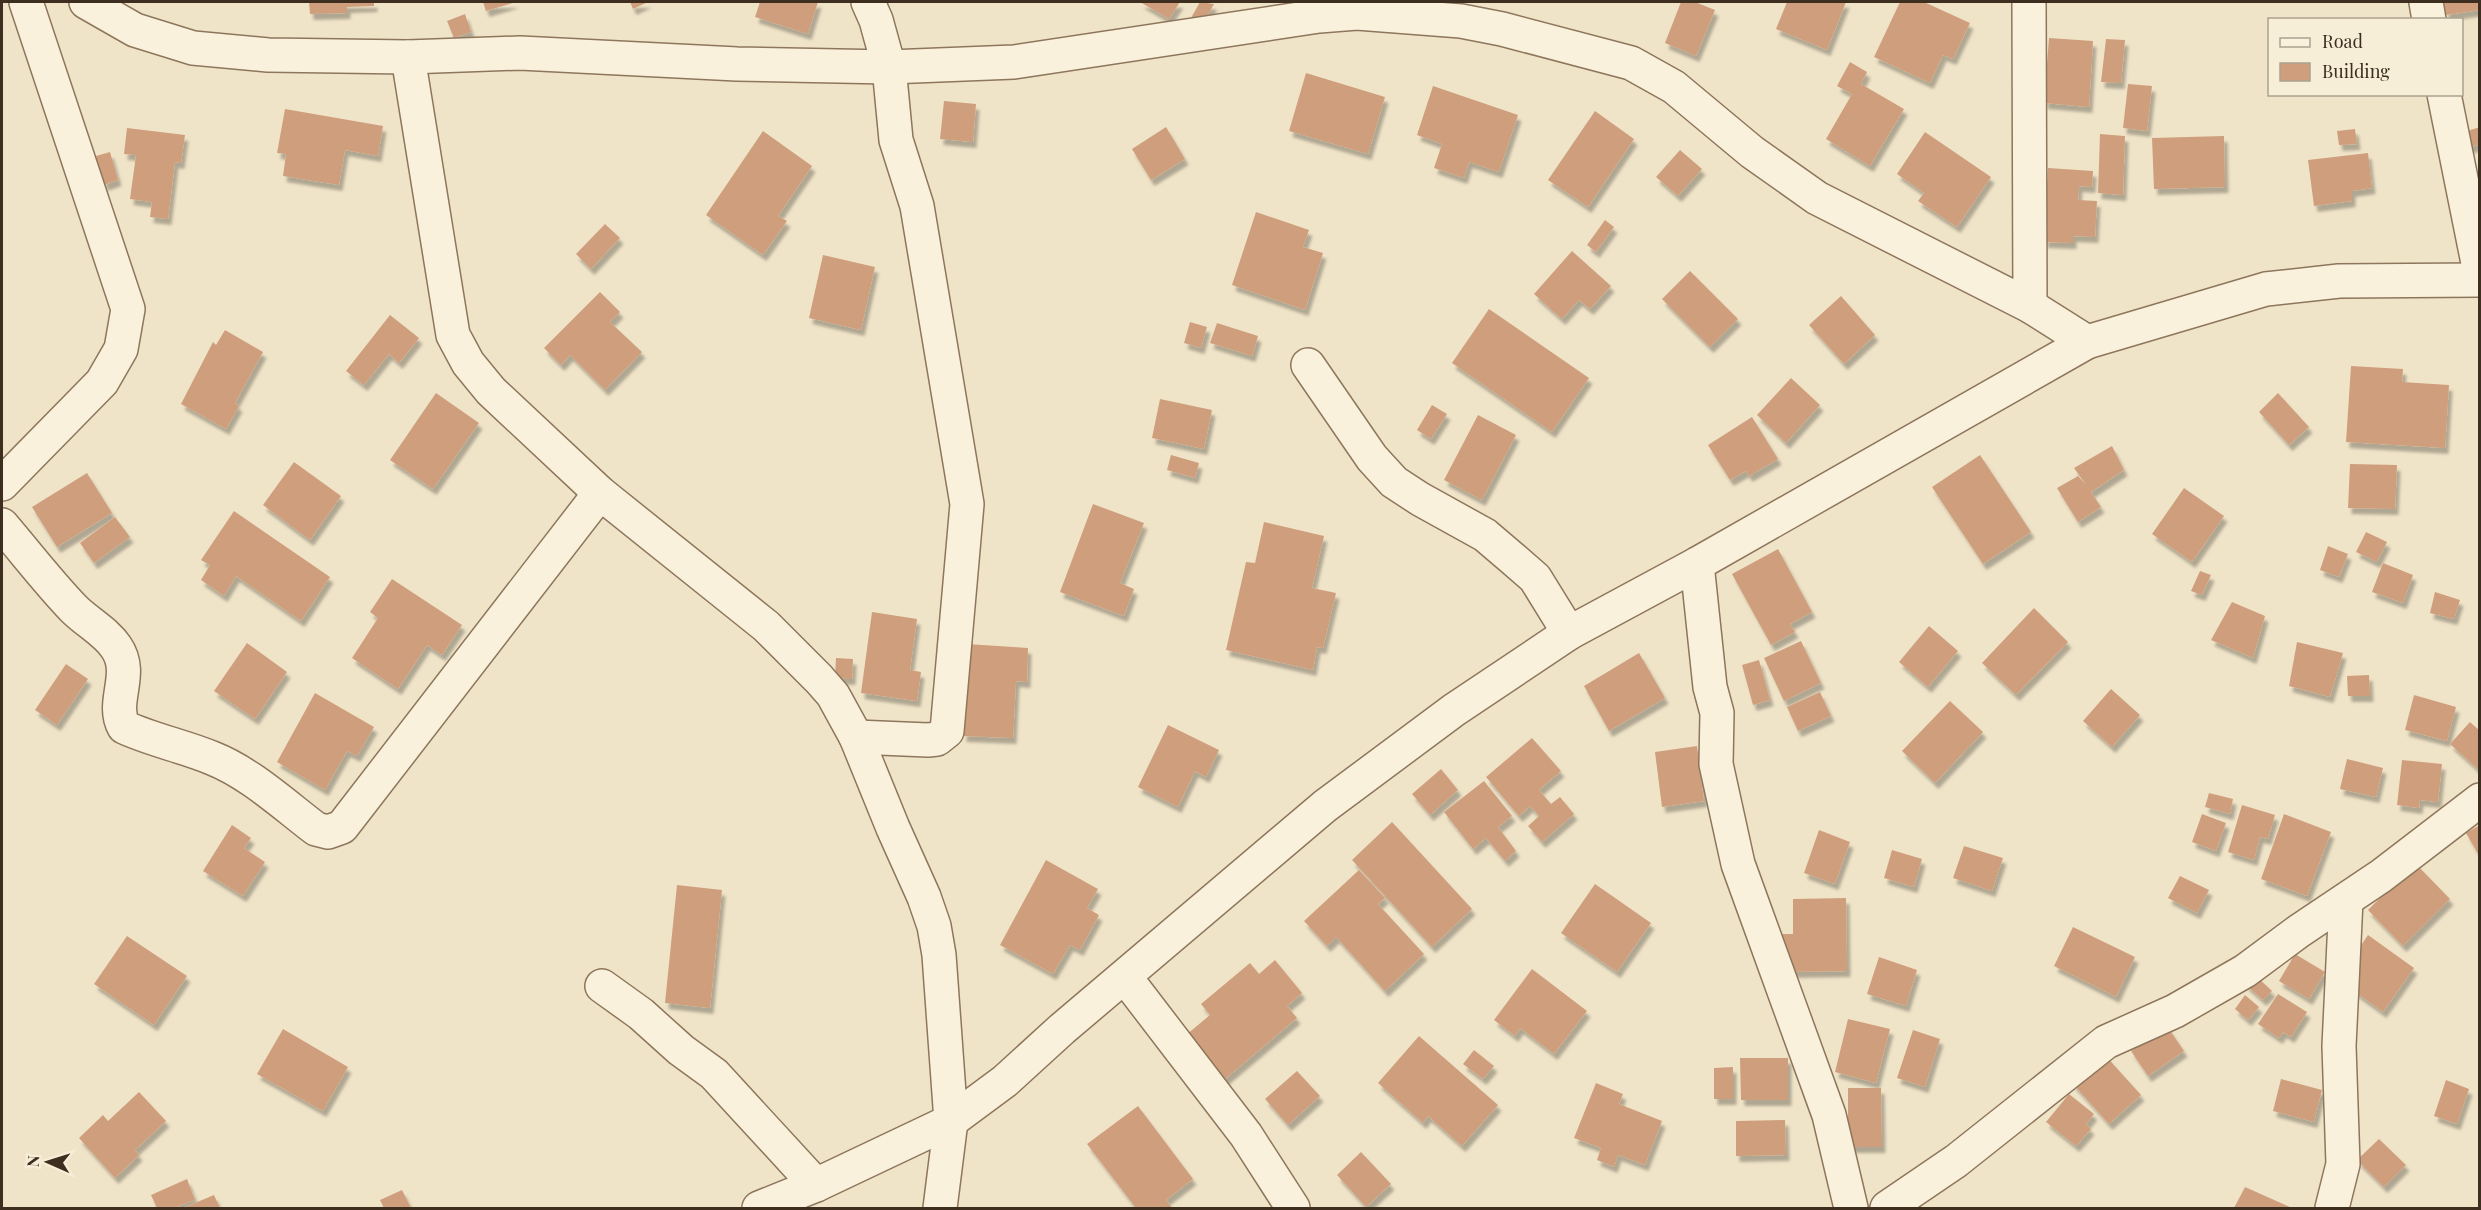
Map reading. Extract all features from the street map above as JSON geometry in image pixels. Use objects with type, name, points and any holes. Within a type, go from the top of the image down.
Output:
[{"type":"street","points":[[2,484],[102,382],[121,349],[128,309],[26,2]]},
{"type":"street","points":[[86,2],[135,30],[193,48],[268,55],[408,57],[520,53],[737,64],[889,67],[1014,62],[1319,16],[1463,11],[1502,29],[1631,63],[1674,87],[1752,152],[1817,198],[2030,306],[2087,342]]},
{"type":"street","points":[[856,737],[937,740],[947,731],[967,504],[917,206],[894,126],[889,67],[868,2]]},
{"type":"street","points":[[2029,2],[2030,306]]},
{"type":"street","points":[[2426,2],[2429,18]]},
{"type":"street","points":[[408,57],[453,335],[468,363],[491,391],[600,493],[766,626],[833,695],[856,737],[924,897],[934,926],[939,955],[951,1121],[940,1209]]},
{"type":"street","points":[[2444,96],[2480,273]]},
{"type":"street","points":[[759,1209],[816,1185],[951,1121],[1005,1081],[1062,1029],[1325,806],[1454,710],[1569,633],[1697,564],[2087,342],[2266,289],[2339,281],[2480,280]]},
{"type":"street","points":[[1308,365],[1372,458],[1394,482],[1485,535],[1512,558],[1535,578],[1569,633]]},
{"type":"street","points":[[2,525],[40,573],[76,612],[116,646],[123,664],[125,680],[119,710],[124,727],[148,738],[213,758],[250,778],[316,829],[328,832],[342,827],[600,493]]},
{"type":"street","points":[[1697,564],[1710,687],[1717,713],[1716,764],[1738,864],[1828,1115],[1851,1209]]},
{"type":"street","points":[[1887,1209],[1956,1161],[2106,1042],[2175,1011],[2245,971],[2346,900],[2480,800]]},
{"type":"street","points":[[2332,1209],[2343,1164],[2339,1046],[2346,900]]},
{"type":"street","points":[[1125,977],[1246,1135],[1293,1209]]},
{"type":"street","points":[[602,986],[641,1014],[681,1050],[714,1074],[816,1185]]},
{"type":"building","points":[[309,2],[374,2],[374,6],[347,7],[347,13],[310,14]]},
{"type":"building","points":[[483,2],[516,2],[486,11]]},
{"type":"building","points":[[630,2],[648,2],[633,9]]},
{"type":"building","points":[[760,2],[818,2],[808,34],[755,17]]},
{"type":"building","points":[[1140,2],[1180,2],[1169,19]]},
{"type":"building","points":[[1200,2],[1214,4],[1199,31],[1187,25]]},
{"type":"building","points":[[1681,2],[1695,2],[1715,10],[1696,56],[1665,43]]},
{"type":"building","points":[[1787,2],[1846,2],[1827,50],[1776,29]]},
{"type":"building","points":[[1900,2],[1924,2],[1970,23],[1953,59],[1943,55],[1930,83],[1874,57]]},
{"type":"building","points":[[2444,2],[2480,2],[2480,10],[2446,15]]},
{"type":"building","points":[[465,14],[471,32],[454,38],[447,21]]},
{"type":"building","points":[[2049,38],[2093,41],[2089,107],[2044,103]]},
{"type":"building","points":[[2106,39],[2125,40],[2121,83],[2101,82]]},
{"type":"building","points":[[1850,62],[1867,72],[1861,84],[1904,109],[1870,166],[1826,139],[1852,94],[1837,86]]},
{"type":"building","points":[[1306,73],[1385,97],[1368,154],[1289,131]]},
{"type":"building","points":[[2128,84],[2152,86],[2147,131],[2123,128]]},
{"type":"building","points":[[1433,86],[1518,115],[1499,172],[1469,162],[1464,178],[1434,168],[1442,144],[1417,135]]},
{"type":"building","points":[[944,101],[976,104],[973,142],[940,139]]},
{"type":"building","points":[[285,109],[383,126],[378,156],[345,150],[339,185],[283,176],[286,154],[277,153]]},
{"type":"building","points":[[1595,111],[1634,139],[1588,207],[1548,180]]},
{"type":"building","points":[[1166,127],[1185,159],[1151,180],[1132,149]]},
{"type":"building","points":[[2480,127],[2480,144],[2466,149],[2461,133]]},
{"type":"building","points":[[127,128],[185,135],[181,163],[175,162],[168,219],[150,217],[152,202],[130,199],[136,155],[124,154]]},
{"type":"building","points":[[2355,129],[2357,144],[2339,145],[2337,131]]},
{"type":"building","points":[[763,131],[812,166],[778,216],[787,221],[763,255],[706,215]]},
{"type":"building","points":[[1925,132],[1991,177],[1957,227],[1918,201],[1924,193],[1897,174]]},
{"type":"building","points":[[2100,134],[2125,136],[2123,195],[2098,193]]},
{"type":"building","points":[[2224,136],[2225,187],[2154,189],[2152,138]]},
{"type":"building","points":[[1680,150],[1702,169],[1678,196],[1656,177]]},
{"type":"building","points":[[110,152],[118,180],[104,185],[96,156]]},
{"type":"building","points":[[2368,153],[2372,188],[2352,191],[2352,201],[2314,206],[2308,160]]},
{"type":"building","points":[[2048,168],[2093,171],[2092,187],[2079,186],[2078,200],[2097,201],[2095,237],[2073,236],[2073,243],[2044,242]]},
{"type":"building","points":[[1256,212],[1309,230],[1303,247],[1323,253],[1305,310],[1232,285]]},
{"type":"building","points":[[1605,220],[1614,227],[1596,252],[1587,245]]},
{"type":"building","points":[[605,224],[620,238],[591,269],[576,254]]},
{"type":"building","points":[[1572,251],[1611,286],[1590,309],[1579,300],[1562,319],[1534,294]]},
{"type":"building","points":[[823,255],[875,267],[861,330],[809,318]]},
{"type":"building","points":[[1690,271],[1738,319],[1710,347],[1662,299]]},
{"type":"building","points":[[600,292],[620,312],[610,322],[642,352],[605,390],[570,355],[561,365],[544,348]]},
{"type":"building","points":[[1841,296],[1875,335],[1844,364],[1809,325]]},
{"type":"building","points":[[1489,309],[1589,378],[1552,432],[1452,363]]},
{"type":"building","points":[[390,315],[419,338],[399,363],[389,354],[364,385],[346,371]]},
{"type":"building","points":[[1190,322],[1207,327],[1201,348],[1184,343]]},
{"type":"building","points":[[1217,323],[1258,336],[1252,356],[1210,343]]},
{"type":"building","points":[[225,330],[263,352],[235,403],[239,406],[226,429],[181,404],[213,342],[216,345]]},
{"type":"building","points":[[2351,366],[2403,369],[2402,382],[2449,385],[2445,448],[2346,442]]},
{"type":"building","points":[[1791,378],[1820,405],[1786,443],[1757,415]]},
{"type":"building","points":[[436,393],[479,423],[433,489],[390,460]]},
{"type":"building","points":[[2278,393],[2309,427],[2289,445],[2259,412]]},
{"type":"building","points":[[1160,399],[1212,410],[1204,449],[1152,438]]},
{"type":"building","points":[[1432,405],[1447,414],[1431,439],[1417,430]]},
{"type":"building","points":[[1478,415],[1516,435],[1482,500],[1444,480]]},
{"type":"building","points":[[1752,417],[1778,459],[1749,476],[1746,471],[1730,480],[1708,445]]},
{"type":"building","points":[[2112,446],[2124,470],[2091,492],[2101,507],[2078,522],[2057,488],[2078,476],[2087,486],[2074,468]]},
{"type":"building","points":[[1171,455],[1199,463],[1195,478],[1167,470]]},
{"type":"building","points":[[1980,455],[2031,532],[1983,564],[1932,487]]},
{"type":"building","points":[[294,462],[341,496],[310,540],[263,505]]},
{"type":"building","points":[[2350,464],[2397,465],[2395,509],[2348,508]]},
{"type":"building","points":[[87,473],[112,513],[57,547],[32,507]]},
{"type":"building","points":[[2184,488],[2224,516],[2192,562],[2152,534]]},
{"type":"building","points":[[1093,504],[1144,523],[1120,583],[1134,589],[1124,616],[1060,592]]},
{"type":"building","points":[[234,511],[330,577],[301,621],[236,576],[224,596],[201,580],[210,565],[201,560]]},
{"type":"building","points":[[115,517],[130,537],[94,563],[80,543]]},
{"type":"building","points":[[1264,522],[1324,536],[1312,588],[1336,593],[1323,648],[1317,647],[1313,670],[1226,650],[1246,562],[1255,563]]},
{"type":"building","points":[[2366,532],[2387,542],[2377,562],[2356,552]]},
{"type":"building","points":[[2328,546],[2348,554],[2339,577],[2320,570]]},
{"type":"building","points":[[1778,549],[1812,612],[1790,624],[1795,632],[1771,645],[1732,574]]},
{"type":"building","points":[[2383,563],[2413,575],[2403,603],[2372,592]]},
{"type":"building","points":[[2200,571],[2211,575],[2202,595],[2191,591]]},
{"type":"building","points":[[392,579],[462,625],[442,655],[427,645],[398,689],[352,658],[378,618],[370,612]]},
{"type":"building","points":[[2435,592],[2460,600],[2454,619],[2430,613]]},
{"type":"building","points":[[2232,602],[2265,616],[2253,658],[2211,640]]},
{"type":"building","points":[[2034,608],[2068,642],[2016,695],[1982,663]]},
{"type":"building","points":[[872,612],[917,619],[910,670],[921,672],[917,701],[861,693]]},
{"type":"building","points":[[1929,626],[1958,651],[1928,687],[1899,662]]},
{"type":"building","points":[[1801,641],[1821,683],[1784,701],[1764,658]]},
{"type":"building","points":[[2297,642],[2343,653],[2330,697],[2289,686]]},
{"type":"building","points":[[247,643],[287,672],[255,719],[214,691]]},
{"type":"building","points":[[967,644],[1028,648],[1027,682],[1016,681],[1013,738],[963,736]]},
{"type":"building","points":[[1639,653],[1665,698],[1609,731],[1584,686]]},
{"type":"building","points":[[836,658],[853,659],[852,679],[835,678]]},
{"type":"building","points":[[1759,660],[1770,700],[1753,705],[1742,665]]},
{"type":"building","points":[[66,664],[88,679],[57,725],[35,710]]},
{"type":"building","points":[[2369,675],[2370,696],[2348,696],[2347,676]]},
{"type":"building","points":[[2111,689],[2140,715],[2112,747],[2083,721]]},
{"type":"building","points":[[1820,692],[1831,716],[1798,731],[1787,707]]},
{"type":"building","points":[[315,693],[374,727],[357,756],[347,751],[325,790],[277,762]]},
{"type":"building","points":[[2414,695],[2456,707],[2447,741],[2405,730]]},
{"type":"building","points":[[1950,701],[1983,732],[1935,783],[1902,751]]},
{"type":"building","points":[[2470,722],[2480,731],[2480,771],[2450,744]]},
{"type":"building","points":[[1168,725],[1219,750],[1206,777],[1195,771],[1178,807],[1138,787]]},
{"type":"building","points":[[1532,738],[1561,771],[1539,790],[1551,804],[1560,797],[1574,814],[1542,842],[1528,826],[1539,816],[1530,806],[1519,816],[1486,777]]},
{"type":"building","points":[[1697,746],[1704,801],[1662,807],[1655,752]]},
{"type":"building","points":[[2347,759],[2383,768],[2376,797],[2340,789]]},
{"type":"building","points":[[2402,760],[2442,764],[2438,802],[2420,800],[2419,808],[2397,805]]},
{"type":"building","points":[[1441,769],[1458,790],[1430,815],[1412,794]]},
{"type":"building","points":[[1484,781],[1512,816],[1498,827],[1516,851],[1505,861],[1486,838],[1473,849],[1444,812]]},
{"type":"building","points":[[2209,793],[2233,799],[2230,814],[2205,807]]},
{"type":"building","points":[[2242,805],[2275,815],[2268,839],[2260,837],[2254,860],[2228,852]]},
{"type":"building","points":[[2202,814],[2226,823],[2216,851],[2192,842]]},
{"type":"building","points":[[2284,814],[2331,832],[2307,896],[2261,879]]},
{"type":"building","points":[[1392,822],[1472,909],[1432,947],[1352,860]]},
{"type":"building","points":[[232,825],[251,838],[244,848],[265,862],[243,896],[203,871]]},
{"type":"building","points":[[2480,825],[2480,857],[2466,833]]},
{"type":"building","points":[[1819,830],[1850,842],[1835,884],[1804,873]]},
{"type":"building","points":[[1964,846],[2003,858],[1992,891],[1953,878]]},
{"type":"building","points":[[1892,850],[1922,859],[1914,887],[1884,878]]},
{"type":"building","points":[[1046,860],[1098,889],[1087,908],[1099,915],[1080,950],[1070,945],[1053,974],[1000,945]]},
{"type":"building","points":[[2415,863],[2450,899],[2403,946],[2368,910]]},
{"type":"building","points":[[1359,870],[1385,898],[1378,904],[1424,954],[1385,991],[1336,937],[1327,946],[1304,921]]},
{"type":"building","points":[[2180,876],[2209,890],[2197,913],[2168,898]]},
{"type":"building","points":[[1595,884],[1651,923],[1617,972],[1561,933]]},
{"type":"building","points":[[677,885],[722,890],[710,1008],[665,1003]]},
{"type":"building","points":[[1846,898],[1847,971],[1783,972],[1782,934],[1793,934],[1793,899]]},
{"type":"building","points":[[2073,927],[2135,957],[2116,997],[2054,966]]},
{"type":"building","points":[[2368,935],[2414,968],[2383,1012],[2347,986],[2360,967],[2351,960]]},
{"type":"building","points":[[127,936],[187,976],[154,1025],[94,984]]},
{"type":"building","points":[[2295,954],[2325,972],[2309,999],[2279,981]]},
{"type":"building","points":[[1879,957],[1917,970],[1906,1006],[1867,994]]},
{"type":"building","points":[[1275,960],[1302,993],[1287,1006],[1297,1018],[1218,1085],[1180,1040],[1210,1015],[1201,1004],[1250,963],[1259,974]]},
{"type":"building","points":[[1532,969],[1587,1011],[1554,1054],[1520,1028],[1515,1036],[1494,1020]]},
{"type":"building","points":[[2254,974],[2272,991],[2263,1000],[2245,984]]},
{"type":"building","points":[[2278,994],[2307,1012],[2291,1037],[2283,1032],[2279,1038],[2258,1024]]},
{"type":"building","points":[[2245,995],[2259,1007],[2248,1020],[2235,1009]]},
{"type":"building","points":[[1848,1019],[1890,1029],[1876,1083],[1835,1072]]},
{"type":"building","points":[[2167,1026],[2184,1051],[2148,1076],[2131,1051]]},
{"type":"building","points":[[283,1029],[348,1067],[323,1111],[257,1074]]},
{"type":"building","points":[[1913,1030],[1940,1039],[1925,1087],[1897,1078]]},
{"type":"building","points":[[1419,1036],[1498,1105],[1462,1146],[1428,1116],[1423,1123],[1378,1083]]},
{"type":"building","points":[[1474,1050],[1494,1066],[1483,1079],[1463,1064]]},
{"type":"building","points":[[2104,1054],[2141,1095],[2109,1124],[2072,1083]]},
{"type":"building","points":[[1740,1058],[1788,1058],[1788,1100],[1741,1100]]},
{"type":"building","points":[[1733,1067],[1733,1099],[1714,1099],[1714,1068]]},
{"type":"building","points":[[1297,1071],[1320,1096],[1288,1125],[1265,1099]]},
{"type":"building","points":[[2281,1079],[2322,1090],[2314,1122],[2273,1111]]},
{"type":"building","points":[[2446,1080],[2469,1089],[2457,1124],[2434,1116]]},
{"type":"building","points":[[1596,1083],[1623,1094],[1619,1104],[1662,1121],[1645,1165],[1618,1155],[1614,1167],[1597,1160],[1601,1148],[1574,1138]]},
{"type":"building","points":[[1848,1088],[1881,1088],[1882,1147],[1848,1147]]},
{"type":"building","points":[[139,1092],[166,1121],[135,1150],[139,1155],[115,1178],[79,1138],[103,1115],[108,1121]]},
{"type":"building","points":[[2069,1094],[2094,1114],[2086,1124],[2091,1129],[2076,1146],[2046,1122]]},
{"type":"building","points":[[1138,1106],[1193,1179],[1166,1200],[1172,1208],[1136,1208],[1087,1144]]},
{"type":"building","points":[[1785,1120],[1786,1155],[1736,1156],[1736,1121]]},
{"type":"building","points":[[2379,1139],[2406,1165],[2384,1187],[2357,1160]]},
{"type":"building","points":[[1361,1152],[1391,1184],[1366,1207],[1337,1175]]},
{"type":"building","points":[[187,1179],[195,1200],[174,1208],[157,1208],[151,1195]]},
{"type":"building","points":[[2245,1187],[2292,1208],[2234,1208]]},
{"type":"building","points":[[402,1190],[411,1208],[384,1208],[380,1200]]},
{"type":"building","points":[[214,1195],[220,1208],[183,1208]]}]
